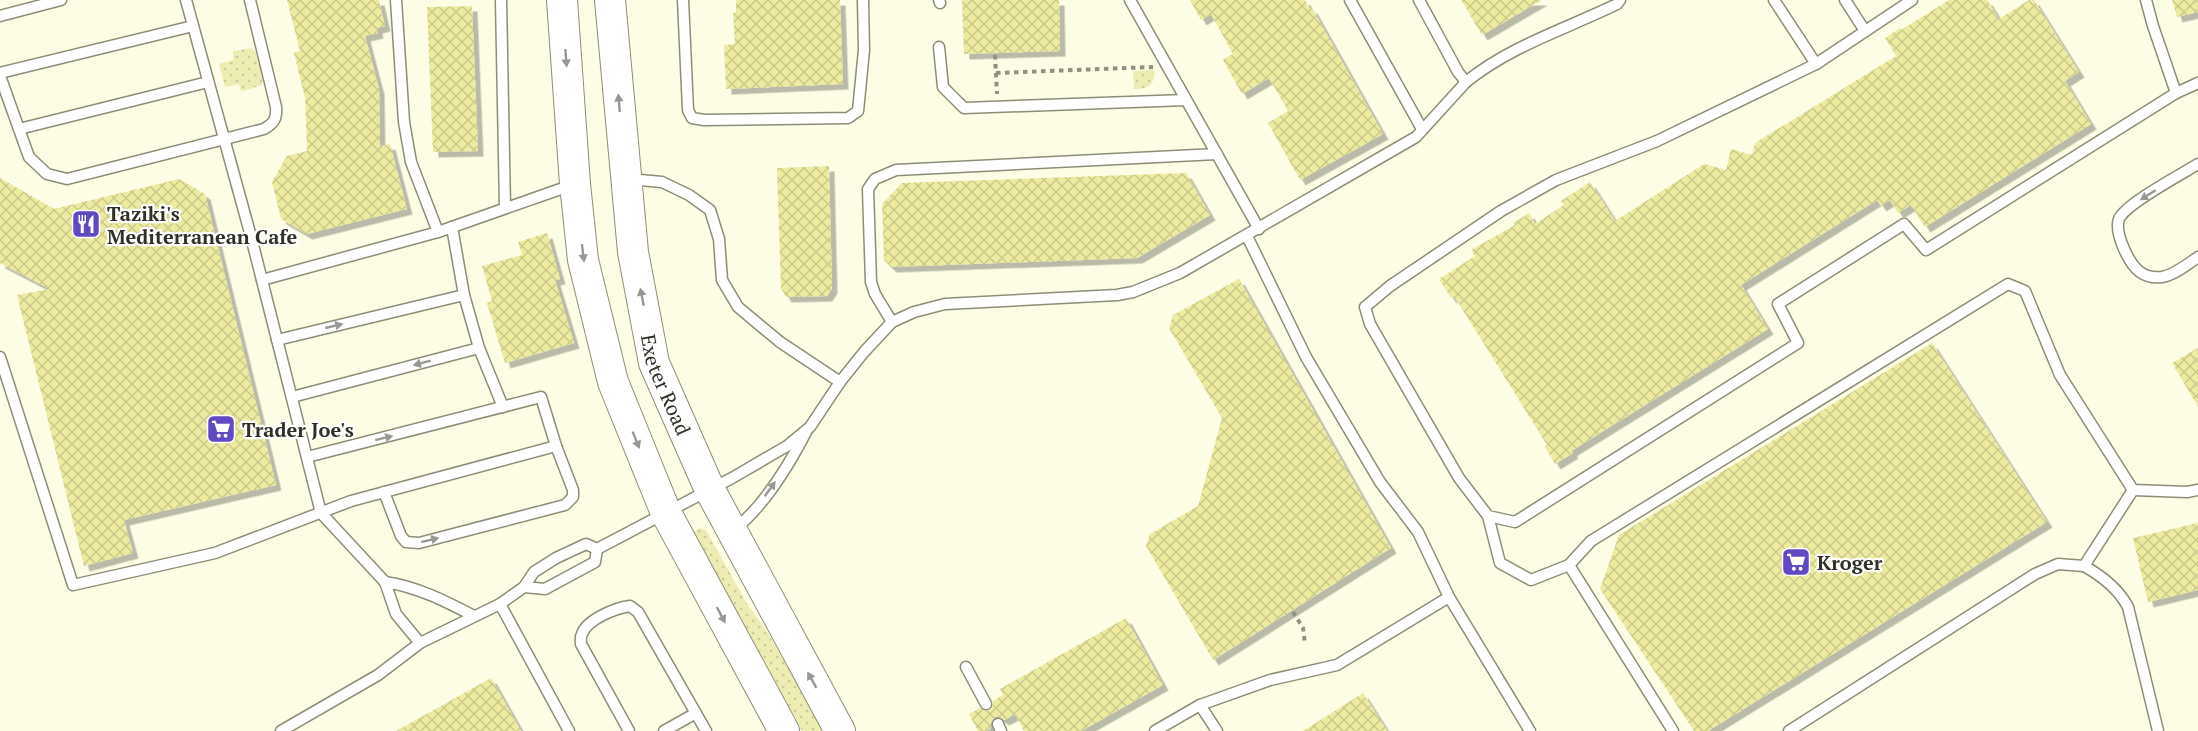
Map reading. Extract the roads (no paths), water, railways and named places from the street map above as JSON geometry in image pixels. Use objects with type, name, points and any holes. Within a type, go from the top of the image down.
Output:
[{"type":"street","points":[[562,0],[575,184],[583,260],[613,382],[666,513],[783,731]]},
{"type":"street","name":"Exeter Road","points":[[610,0],[633,252],[654,363],[731,532],[840,731]]},
{"type":"lane","points":[[0,16],[62,0]]},
{"type":"lane","points":[[186,0],[262,280],[321,513],[385,582],[396,614],[420,643]]},
{"type":"lane","points":[[193,26],[0,74],[29,157],[47,174],[67,179],[224,140],[264,129],[273,123],[277,116],[250,0]]},
{"type":"lane","points":[[396,0],[404,122],[409,152],[438,232]]},
{"type":"lane","points":[[501,0],[505,208]]},
{"type":"lane","points":[[683,0],[688,110],[692,118],[704,120],[848,118],[858,111],[864,50],[864,0]]},
{"type":"lane","points":[[1130,0],[1259,229]]},
{"type":"lane","points":[[1350,0],[1422,129]]},
{"type":"lane","points":[[1419,0],[1458,72],[1466,82]]},
{"type":"lane","points":[[731,532],[750,517],[792,459],[840,382],[892,322],[914,312],[945,304],[1117,295],[1133,292],[1180,273],[1416,137],[1466,82],[1500,59],[1617,4],[1620,0]]},
{"type":"lane","points":[[1774,0],[1816,64]]},
{"type":"lane","points":[[1845,0],[1865,31]]},
{"type":"lane","points":[[1911,0],[1816,64],[1657,141],[1556,180],[1501,211],[1390,286],[1365,307],[1370,324],[1459,478],[1488,516],[1500,563],[1531,580],[1569,565],[1591,541],[2008,284],[2025,291],[2060,375],[2133,490]]},
{"type":"lane","points":[[2146,0],[2176,93]]},
{"type":"lane","points":[[939,47],[943,87],[964,108],[1186,100]]},
{"type":"lane","points":[[19,129],[208,82]]},
{"type":"lane","points":[[1488,516],[1515,522],[1798,343],[1778,304],[1904,224],[1926,250],[2176,93],[2198,83]]},
{"type":"lane","points":[[892,322],[875,294],[871,282],[868,189],[875,179],[896,170],[1217,154]]},
{"type":"lane","points":[[2198,164],[2130,206],[2119,218],[2118,234],[2124,250],[2138,272],[2150,278],[2164,277],[2198,257]]},
{"type":"lane","points":[[626,179],[662,183],[689,195],[710,210],[719,239],[722,280],[738,307],[780,342],[840,382]]},
{"type":"lane","points":[[262,280],[438,232],[575,184]]},
{"type":"lane","points":[[452,227],[464,295],[479,348],[502,407]]},
{"type":"lane","points":[[1246,236],[1306,357],[1380,482],[1418,532],[1449,597],[1530,731]]},
{"type":"lane","points":[[277,340],[464,295]]},
{"type":"lane","points":[[292,397],[479,348]]},
{"type":"lane","points":[[0,357],[72,585],[215,553],[351,501],[556,446]]},
{"type":"lane","points":[[307,457],[541,397],[573,490],[573,497],[565,505],[419,543],[406,542],[400,536],[384,492]]},
{"type":"lane","points":[[597,549],[787,446],[810,427]]},
{"type":"lane","points":[[2133,490],[2187,492],[2198,490]]},
{"type":"lane","points":[[2084,566],[2133,490]]},
{"type":"lane","points":[[281,731],[378,675],[420,643],[500,604],[524,587],[534,572],[556,558],[586,544],[597,549]]},
{"type":"lane","points":[[524,587],[545,589],[595,562],[597,549]]},
{"type":"lane","points":[[1789,731],[2035,574],[2058,564],[2084,566],[2110,583],[2122,596],[2128,607],[2158,731]]},
{"type":"lane","points":[[1569,565],[1673,731]]},
{"type":"lane","points":[[385,582],[407,585],[429,593],[474,616]]},
{"type":"lane","points":[[1155,731],[1200,705],[1270,680],[1337,665],[1449,597]]},
{"type":"lane","points":[[500,604],[569,731]]},
{"type":"lane","points":[[629,731],[581,644],[582,634],[591,623],[620,607],[630,606],[638,612],[706,731]]},
{"type":"lane","points":[[966,667],[986,704]]},
{"type":"lane","points":[[1200,705],[1217,731]]},
{"type":"lane","points":[[664,731],[696,713]]},
{"type":"place","name":"Taziki's Mediterranean Cafe","points":[[86,224]]},
{"type":"place","name":"Trader Joe's","points":[[221,429]]},
{"type":"place","name":"Kroger","points":[[1796,562]]}]
